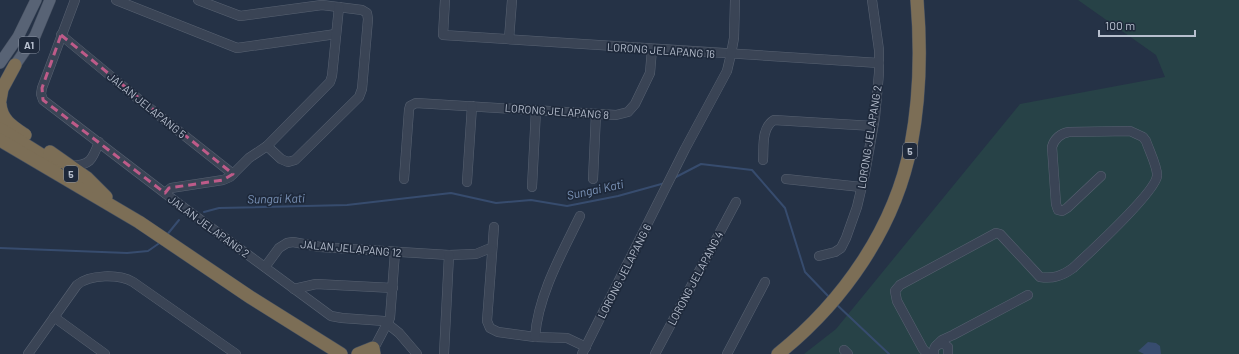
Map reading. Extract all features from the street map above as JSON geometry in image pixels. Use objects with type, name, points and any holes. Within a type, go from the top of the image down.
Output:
[{"type":"highway","name":"5","points":[[778,354],[806,330],[845,287],[883,226],[899,188],[906,169],[915,124],[918,93],[919,43],[917,0]]},
{"type":"highway","points":[[0,100],[2,89],[15,65]]},
{"type":"highway","points":[[0,104],[2,116],[6,121],[87,178],[106,197]]},
{"type":"highway","name":"5","points":[[0,129],[106,197],[144,225],[250,297],[342,354]]},
{"type":"highway","name":"5","points":[[0,140],[144,225]]},
{"type":"highway","points":[[0,147],[56,174]]},
{"type":"highway","name":"5","points":[[250,297],[326,354]]},
{"type":"highway","points":[[358,354],[373,352]]},
{"type":"main road","name":"A1","points":[[0,63],[18,37],[36,0]]},
{"type":"main road","name":"A1","points":[[0,85],[35,36],[50,0]]},
{"type":"street","points":[[61,35],[75,0]]},
{"type":"street","points":[[116,0],[236,48],[336,34]]},
{"type":"street","points":[[198,0],[240,16],[322,5],[362,10],[367,13],[368,16],[361,93],[356,100],[295,160],[288,162],[281,159],[267,146]]},
{"type":"street","name":"LORONG JELAPANG 16","points":[[445,0],[443,35],[879,63]]},
{"type":"street","points":[[509,39],[512,0]]},
{"type":"street","points":[[731,54],[735,24],[734,0]]},
{"type":"street","name":"LORONG JELAPANG 2","points":[[819,256],[835,252],[841,248],[854,217],[861,187],[873,126],[879,82],[877,34],[872,0]]},
{"type":"street","points":[[165,193],[170,188],[222,180],[233,174],[249,158],[267,146],[330,82],[332,76],[339,7]]},
{"type":"street","name":"JALAN JELAPANG 2","points":[[61,35],[42,88],[41,94],[43,100],[165,193],[331,316],[336,318],[379,320],[388,323]]},
{"type":"street","name":"JALAN JELAPANG 5","points":[[61,35],[233,174]]},
{"type":"street","name":"LORONG JELAPANG 8","points":[[404,179],[410,106],[416,103],[616,115],[628,112],[632,109],[650,73],[652,49]]},
{"type":"street","name":"LORONG JELAPANG 6","points":[[584,350],[727,71],[731,54]]},
{"type":"street","points":[[467,182],[472,106]]},
{"type":"street","points":[[532,187],[536,110]]},
{"type":"street","points":[[593,179],[596,114]]},
{"type":"street","points":[[763,160],[765,132],[768,124],[774,120],[873,126]]},
{"type":"street","points":[[928,354],[923,349],[896,298],[895,291],[897,287],[996,233],[1000,234],[1040,277],[1062,276],[1073,268],[1121,222],[1154,184],[1157,172],[1143,137],[1133,132],[1065,132],[1055,140],[1052,147],[1056,204],[1058,210],[1062,211],[1067,208],[1102,176]]},
{"type":"street","points":[[70,166],[89,162],[94,156],[99,142]]},
{"type":"street","points":[[786,179],[861,187]]},
{"type":"street","name":"LORONG JELAPANG 4","points":[[655,354],[736,202]]},
{"type":"street","points":[[536,337],[537,319],[549,283],[580,216]]},
{"type":"street","points":[[494,227],[487,321],[490,328],[498,332],[536,337],[567,338],[584,350]]},
{"type":"street","name":"JALAN JELAPANG 12","points":[[265,267],[279,248],[287,243],[300,243],[320,247],[449,255],[476,254],[488,249],[492,250]]},
{"type":"street","points":[[373,352],[388,323],[391,312],[395,252]]},
{"type":"street","points":[[444,354],[449,255]]},
{"type":"street","points":[[28,354],[77,285],[90,278],[120,277],[133,282],[236,354]]},
{"type":"street","points":[[727,354],[765,282]]},
{"type":"street","points":[[294,289],[316,284],[393,288]]},
{"type":"street","points":[[936,348],[942,340],[1028,295]]},
{"type":"street","points":[[54,317],[105,354]]},
{"type":"street","points":[[388,323],[399,332],[417,354]]},
{"type":"street","points":[[949,351],[953,335]]},
{"type":"street","points":[[920,342],[936,348],[942,344],[949,351]]},
{"type":"highlighted area","points":[[61,35],[233,174],[223,180],[169,188],[165,193],[43,100],[42,88]]},
{"type":"green space","points":[[1078,0],[1239,0],[1239,354],[804,354],[836,329],[1020,104],[1165,77],[1156,55]]},
{"type":"water","points":[[1148,342],[1156,343],[1160,346],[1161,354],[1144,354],[1138,351]]},
{"type":"waterway","name":"Sungai Kati","points":[[674,178],[701,164],[752,170],[785,208],[805,272],[830,298]]},
{"type":"waterway","name":"Sungai Kati","points":[[204,212],[219,208],[347,205],[451,193],[496,203],[531,200],[567,206],[618,196],[665,183]]},
{"type":"waterway","name":"Sungai Kati","points":[[166,236],[179,220]]},
{"type":"waterway","name":"Sungai Kati","points":[[0,248],[127,253],[148,251],[161,242]]},
{"type":"waterway","name":"Sungai Kati","points":[[836,304],[889,354]]}]
